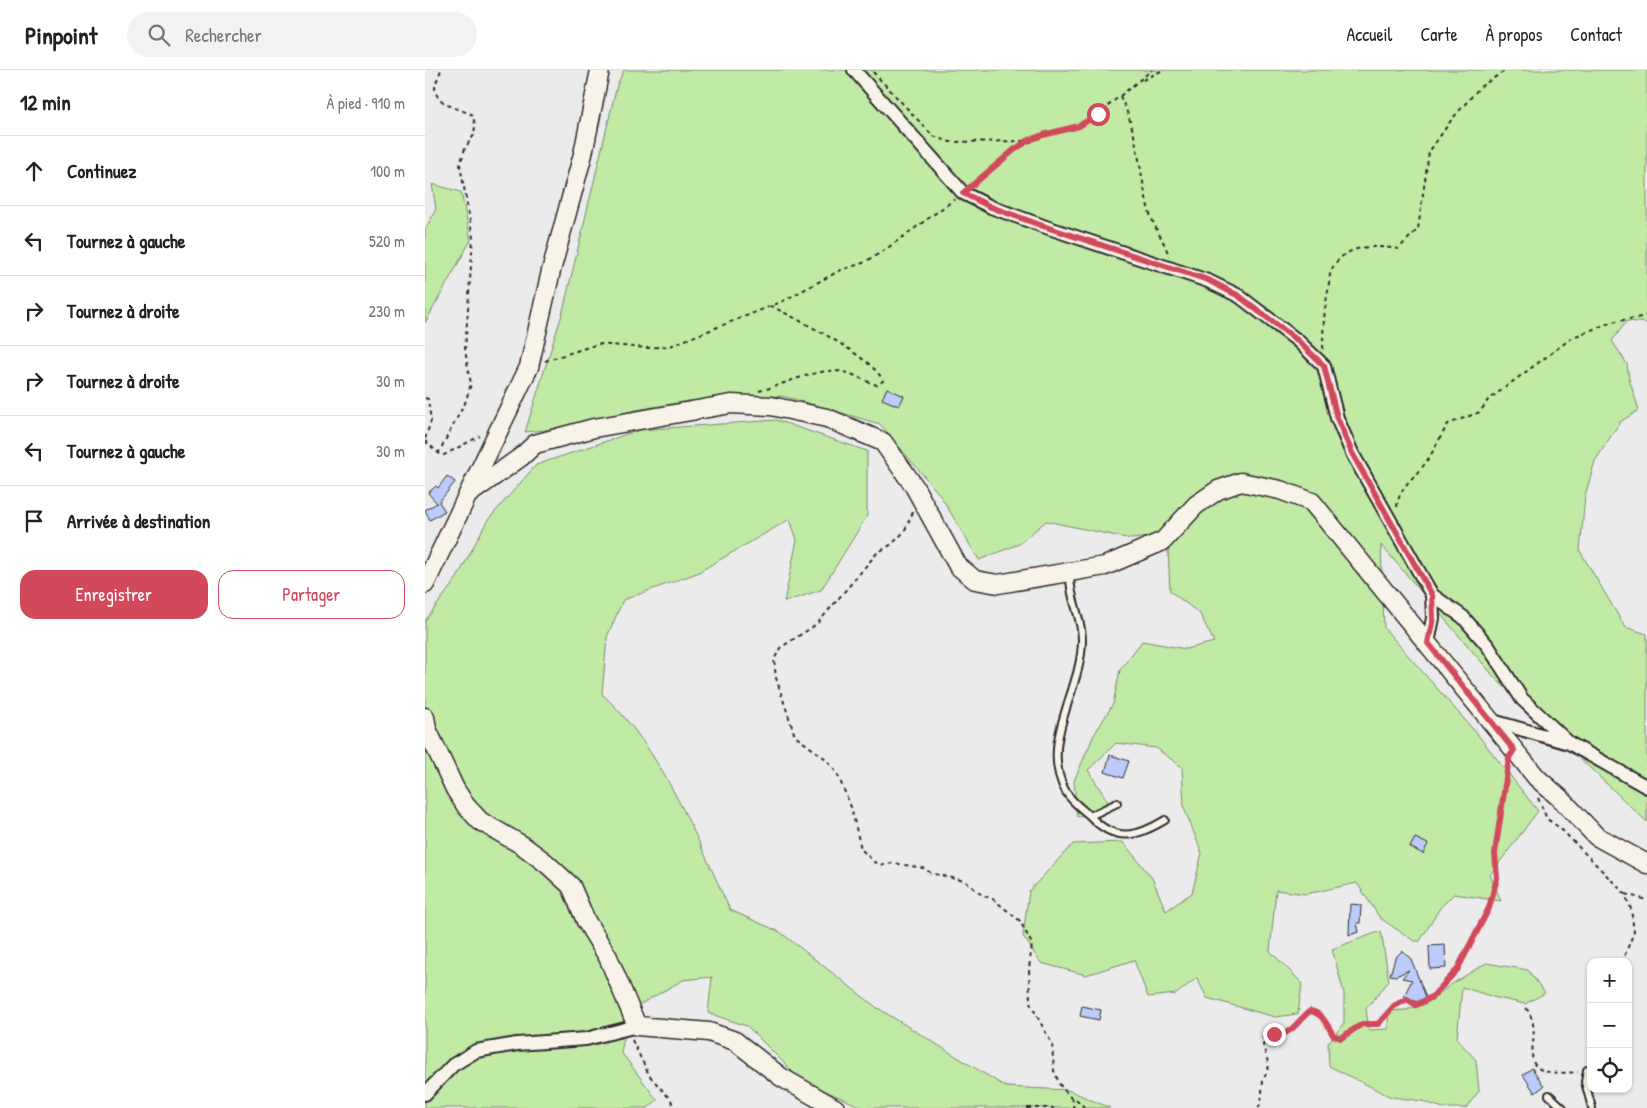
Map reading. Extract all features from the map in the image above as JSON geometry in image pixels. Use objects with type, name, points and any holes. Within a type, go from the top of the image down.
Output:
[{"type":"street","points":[[425,584],[529,366],[551,271],[583,154],[600,70]]},
{"type":"street","points":[[854,70],[963,193],[991,207],[1043,226],[1208,280],[1239,296],[1298,341],[1324,366],[1337,418],[1352,453],[1432,595],[1463,618],[1488,646],[1522,699],[1569,743]]},
{"type":"street","points":[[469,494],[521,457],[535,444],[604,426],[731,404],[771,406],[827,418],[883,442],[914,486],[957,566],[975,580],[998,584],[1105,566],[1163,540],[1196,505],[1218,490],[1241,482],[1280,490],[1312,502],[1537,778],[1561,799],[1596,836],[1647,864]]},
{"type":"street","points":[[1428,643],[1433,618],[1432,595]]},
{"type":"street","points":[[425,717],[427,729],[455,789],[466,806],[480,821],[522,845],[546,863],[571,886],[586,921],[608,957],[632,1028]]},
{"type":"street","points":[[1489,720],[1569,743],[1647,787]]},
{"type":"street","points":[[425,1094],[453,1065],[477,1051],[517,1044],[586,1039],[632,1028],[709,1032],[735,1041],[781,1077],[835,1108]]},
{"type":"lane","points":[[1070,572],[1069,590],[1081,630],[1082,641],[1078,671],[1071,699],[1061,723],[1056,747],[1057,770],[1066,792],[1102,829],[1128,836],[1148,830],[1165,820]]},
{"type":"lane","points":[[1090,816],[1117,803]]},
{"type":"lane","points":[[1587,1070],[1585,1082],[1587,1089]]},
{"type":"lane","points":[[1588,1093],[1592,1108]]},
{"type":"lane","points":[[1549,1095],[1563,1108]]},
{"type":"path","points":[[438,454],[465,403],[471,384],[465,350],[473,238],[460,165],[465,148],[474,135],[475,126],[473,114],[452,106],[437,96],[435,87],[441,70]]},
{"type":"path","points":[[871,70],[933,136],[950,142],[1027,141]]},
{"type":"path","points":[[529,366],[598,344],[647,348],[670,346],[771,306],[883,252],[963,193],[1027,141],[1079,126],[1152,70]]},
{"type":"path","points":[[1140,81],[1163,70]]},
{"type":"path","points":[[1324,366],[1323,319],[1332,269],[1344,255],[1357,248],[1378,246],[1398,249],[1418,229],[1429,152],[1452,118],[1480,86],[1507,70]]},
{"type":"path","points":[[1120,96],[1131,123],[1141,162],[1148,210],[1169,254],[1172,268]]},
{"type":"path","points":[[744,405],[757,391],[781,386],[819,372],[844,372],[877,385],[883,381],[880,374],[873,367],[838,343],[771,306]]},
{"type":"path","points":[[1395,530],[1398,498],[1406,483],[1424,465],[1447,424],[1479,412],[1488,400],[1573,337],[1612,322],[1647,316]]},
{"type":"path","points":[[425,398],[429,400],[431,421],[425,440],[442,456],[452,453],[482,435],[497,432]]},
{"type":"path","points":[[923,503],[909,517],[904,532],[892,544],[877,552],[817,624],[780,648],[774,660],[775,678],[795,736],[826,759],[837,773],[851,807],[861,849],[874,862],[884,865],[893,863],[923,868],[931,873],[965,880],[982,895],[993,899],[1020,921],[1032,944],[1029,969],[1031,992],[1029,1002],[1052,1044],[1054,1071],[1060,1085],[1074,1102],[1073,1108]]},
{"type":"path","points":[[1258,1108],[1261,1103],[1263,1081],[1269,1066],[1263,1045],[1263,1034],[1284,1035],[1292,1031],[1310,1011],[1315,1012],[1326,1020],[1333,1035],[1341,1038],[1362,1024],[1378,1024],[1394,1006],[1407,999],[1416,1005],[1432,997],[1457,970],[1489,908],[1497,878],[1495,853],[1509,758],[1514,750]]},
{"type":"path","points":[[1537,778],[1537,794],[1547,819],[1560,828],[1625,894],[1631,909],[1634,932],[1624,958]]},
{"type":"path","points":[[1625,894],[1647,900]]},
{"type":"path","points":[[1526,1008],[1533,1023],[1532,1056],[1537,1068],[1543,1072],[1554,1074],[1587,1070]]},
{"type":"path","points":[[632,1028],[649,1075],[671,1100],[674,1108]]},
{"type":"path","points":[[1071,1098],[1076,1099],[1085,1108]]},
{"type":"path","points":[[1027,1108],[1054,1108]]},
{"type":"green space","points":[[624,70],[1647,70],[1647,323],[1627,321],[1612,341],[1627,364],[1629,379],[1639,410],[1620,422],[1595,461],[1585,496],[1580,551],[1625,627],[1647,634],[1647,822],[1497,680],[1381,545],[1384,628],[1478,735],[1538,811],[1490,875],[1501,901],[1454,894],[1440,908],[1420,941],[1414,941],[1380,918],[1357,883],[1306,894],[1276,890],[1270,951],[1302,983],[1298,1014],[1275,1017],[1207,998],[1197,978],[1176,994],[1148,997],[1134,960],[1086,975],[1041,963],[1023,936],[1029,891],[1073,844],[1123,842],[1152,878],[1166,911],[1192,893],[1202,853],[1184,808],[1182,767],[1156,748],[1116,743],[1088,770],[1110,805],[1077,817],[1074,781],[1094,735],[1113,704],[1120,670],[1142,641],[1186,649],[1214,642],[1200,614],[1170,591],[1168,549],[1152,537],[1131,539],[1046,521],[1019,544],[979,560],[940,495],[880,424],[783,396],[689,401],[636,410],[546,430],[525,432],[563,311],[617,85]]},
{"type":"green space","points":[[432,184],[461,192],[471,240],[425,323],[425,230],[436,209]]},
{"type":"green space","points":[[776,420],[867,451],[867,516],[821,590],[784,602],[797,540],[790,519],[697,573],[623,600],[607,637],[602,694],[623,715],[642,739],[659,766],[690,824],[730,910],[780,932],[876,1007],[1006,1087],[1068,1090],[1110,1108],[864,1108],[801,1080],[747,1026],[708,1013],[712,977],[683,980],[630,1010],[621,1052],[657,1100],[648,1108],[425,1108],[425,621],[457,578],[487,521],[536,465],[639,430]]},
{"type":"green space","points":[[1381,931],[1389,981],[1366,1009],[1369,1030],[1388,1029],[1388,1011],[1406,1010],[1425,1004],[1452,984],[1486,963],[1528,970],[1545,993],[1525,1004],[1493,997],[1462,987],[1457,1039],[1476,1060],[1479,1091],[1466,1108],[1443,1108],[1422,1101],[1391,1097],[1329,1066],[1328,1043],[1344,1023],[1344,993],[1332,949]]},
{"type":"building","points":[[887,388],[904,396],[899,406],[882,399]]},
{"type":"building","points":[[447,476],[455,482],[439,502],[445,511],[430,520],[425,510],[437,503],[428,493],[436,486],[438,488]]},
{"type":"building","points":[[1110,755],[1129,761],[1123,778],[1105,772]]},
{"type":"building","points":[[1415,838],[1428,844],[1423,854],[1410,847]]},
{"type":"building","points":[[1350,904],[1361,905],[1360,923],[1357,923],[1359,932],[1349,935]]},
{"type":"building","points":[[1445,945],[1446,968],[1430,969],[1429,946]]},
{"type":"building","points":[[1402,951],[1411,959],[1426,997],[1419,1003],[1404,996],[1412,980],[1402,978],[1409,970],[1396,976],[1390,975],[1395,958]]},
{"type":"building","points":[[1082,1006],[1101,1010],[1099,1020],[1080,1016]]},
{"type":"building","points":[[1532,1068],[1544,1086],[1535,1093],[1523,1075]]},
{"type":"route","points":[[1098,114],[1079,126],[1027,141],[963,193],[991,207],[1043,226],[1208,280],[1239,296],[1269,318],[1298,341],[1324,366],[1337,418],[1352,453],[1432,595],[1433,618],[1428,643],[1514,750],[1509,758],[1495,853],[1497,878],[1489,908],[1457,970],[1432,997],[1416,1005],[1407,999],[1394,1006],[1378,1024],[1362,1024],[1341,1038],[1333,1035],[1326,1020],[1315,1012],[1310,1011],[1304,1015],[1292,1031],[1284,1035],[1274,1034]]}]
